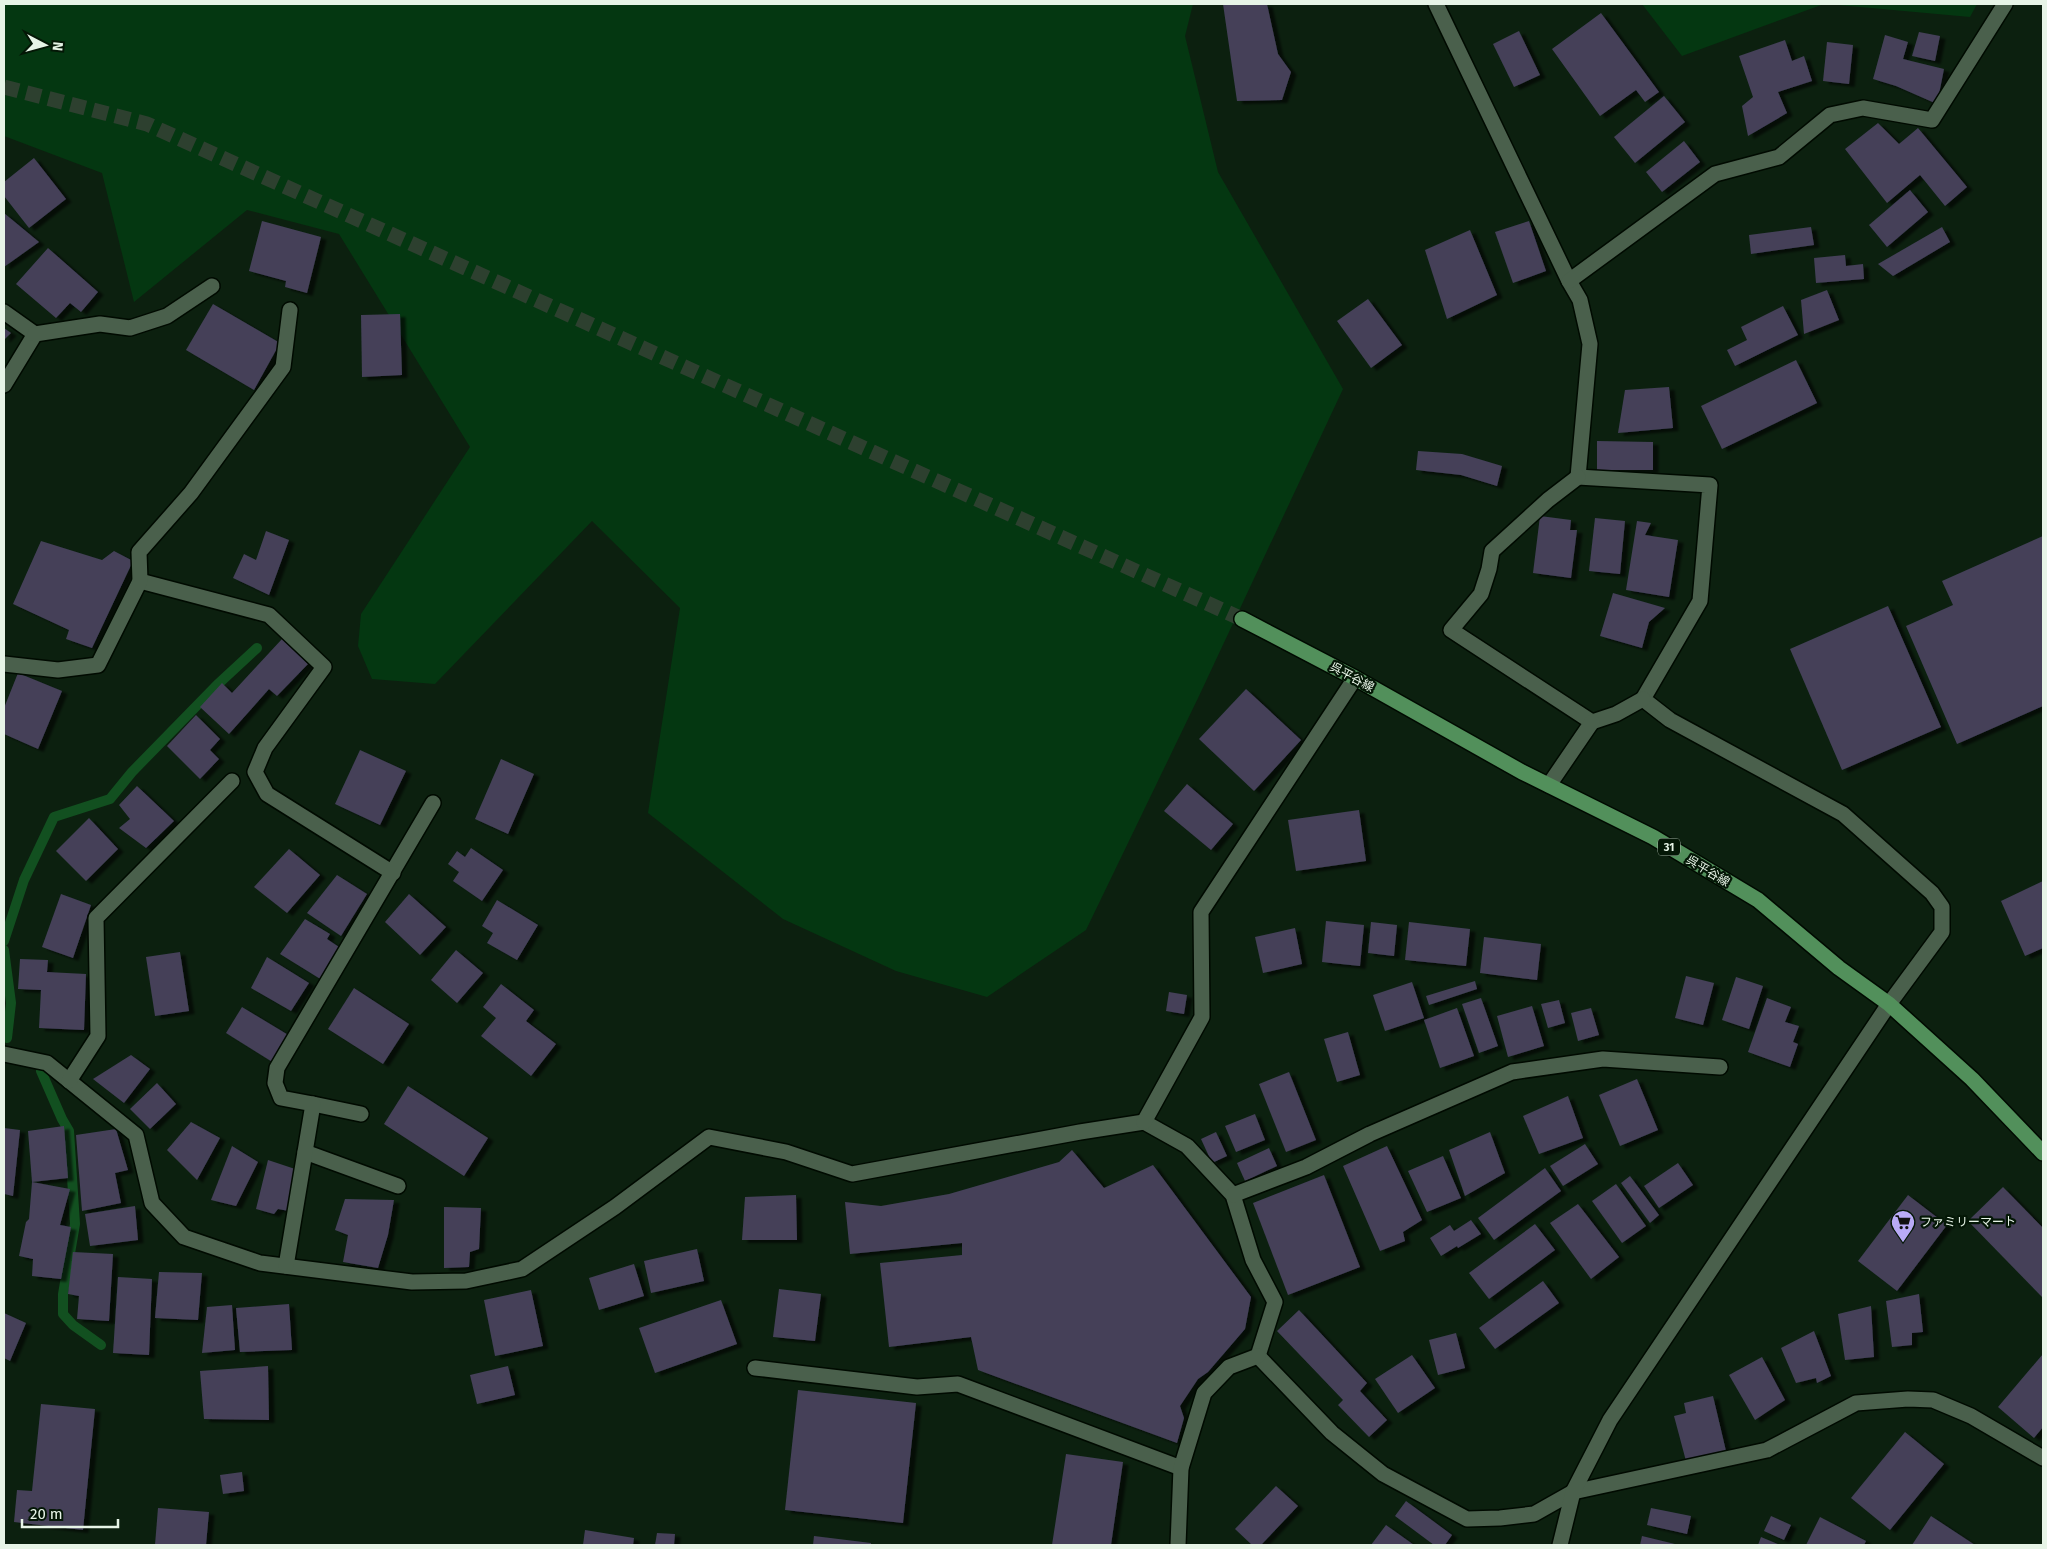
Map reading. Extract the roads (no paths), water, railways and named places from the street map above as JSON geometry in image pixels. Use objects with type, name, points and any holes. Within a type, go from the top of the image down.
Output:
[{"type":"main road","name":"呉平谷線","points":[[1242,619],[1355,678],[1522,772],[1652,837],[1758,900],[1839,968],[1889,1004],[1972,1079],[2043,1153]]},
{"type":"street","points":[[1436,4],[1580,300],[1590,344],[1578,477]]},
{"type":"street","points":[[1570,281],[1715,174],[1779,157],[1830,115],[1863,108],[1932,120],[2005,4]]},
{"type":"street","points":[[4,312],[35,334],[100,324],[130,328],[167,316],[212,286]]},
{"type":"street","points":[[4,664],[58,670],[98,665],[140,581],[140,552],[191,493],[283,367],[290,310]]},
{"type":"street","points":[[4,385],[35,334]]},
{"type":"street","points":[[1549,786],[1592,722],[1616,714],[1643,699],[1700,601],[1710,485],[1578,477],[1548,500],[1492,551],[1489,569],[1481,594],[1451,630],[1592,722]]},
{"type":"street","points":[[140,581],[269,615],[324,666],[265,748],[255,772],[267,794],[393,873]]},
{"type":"street","points":[[1144,1122],[1202,1017],[1202,912],[1355,678]]},
{"type":"street","points":[[1560,1545],[1573,1492],[1616,1412],[1889,1004],[1942,932],[1942,907],[1932,893],[1843,814],[1670,720],[1643,699]]},
{"type":"street","points":[[69,1081],[98,1036],[96,918],[232,781]]},
{"type":"street","points":[[361,1114],[282,1098],[275,1083],[276,1068],[433,803]]},
{"type":"street","points":[[4,1054],[47,1063],[136,1135],[152,1203],[184,1237],[260,1263],[412,1282],[466,1281],[522,1269],[615,1207],[709,1137],[786,1152],[852,1174],[1144,1122],[1187,1146],[1233,1195],[1253,1260],[1275,1302],[1258,1356]]},
{"type":"street","points":[[1233,1195],[1306,1167],[1370,1134],[1512,1072],[1603,1059],[1720,1067]]},
{"type":"street","points":[[286,1266],[313,1104]]},
{"type":"street","points":[[305,1152],[398,1186]]},
{"type":"street","points":[[1258,1356],[1332,1433],[1383,1474],[1467,1519],[1534,1514],[1573,1492],[1767,1450],[1856,1403],[1908,1399],[1933,1400],[1971,1416],[2043,1458]]},
{"type":"street","points":[[1178,1545],[1181,1468],[1204,1392],[1229,1367],[1258,1356]]},
{"type":"street","points":[[755,1368],[917,1387],[958,1384],[1181,1468]]},
{"type":"waterway","points":[[4,941],[24,880],[54,817],[110,799],[132,772],[217,685],[257,648]]},
{"type":"waterway","points":[[4,950],[11,1003],[7,1038]]},
{"type":"waterway","points":[[41,1071],[69,1131],[75,1224],[63,1294],[63,1314],[73,1325],[101,1345]]},
{"type":"tunnel","points":[[4,87],[147,124],[1242,619]]},
{"type":"place","name":"ファミリーマート","points":[[1903,1243]]}]
